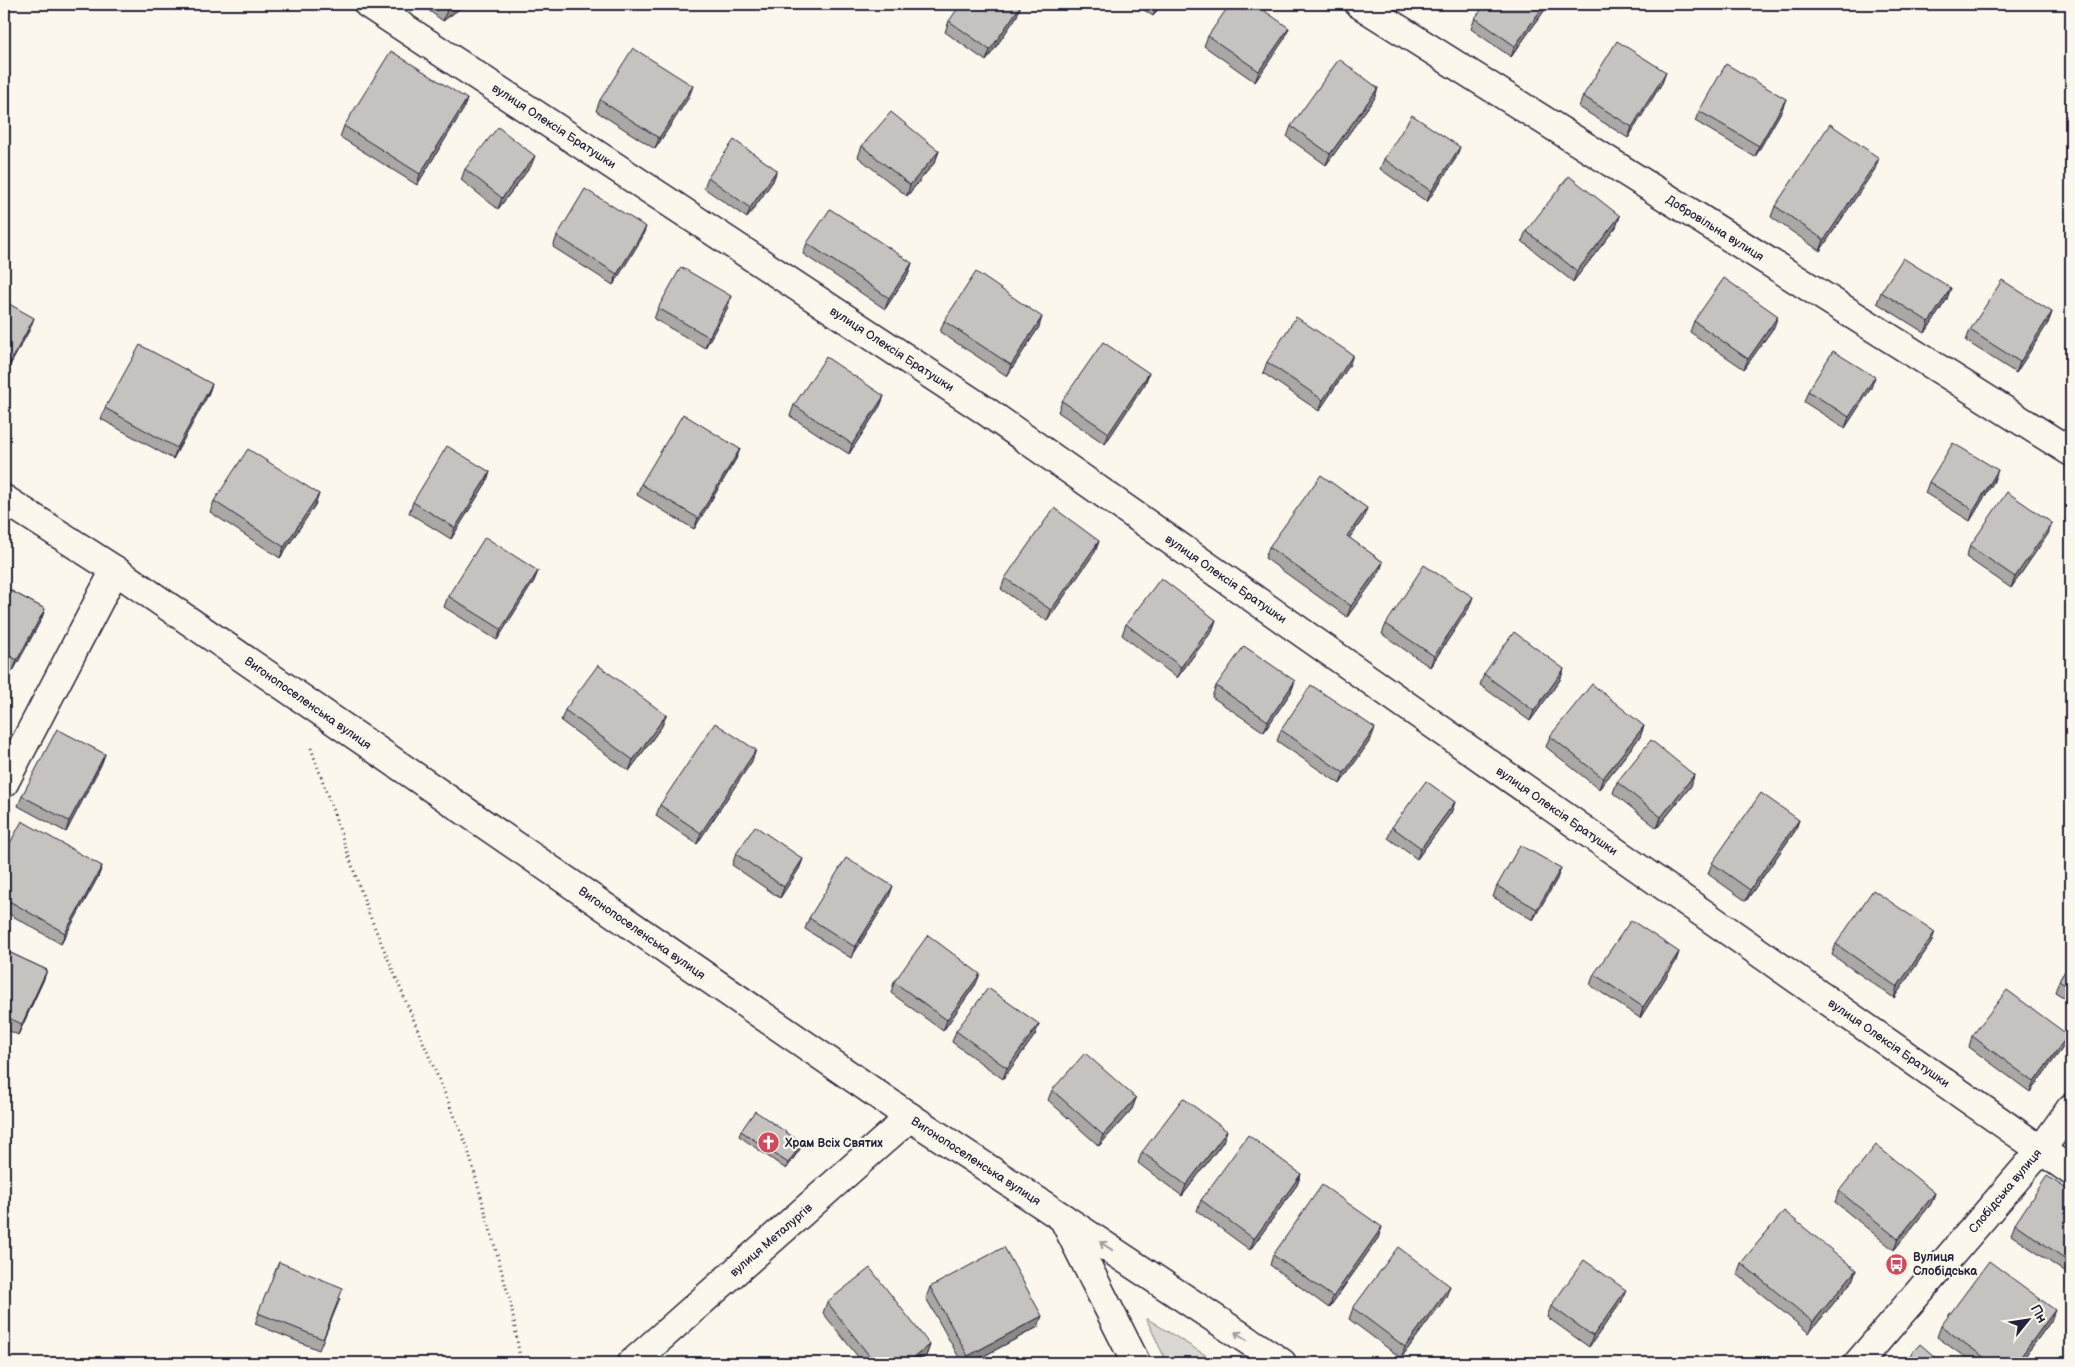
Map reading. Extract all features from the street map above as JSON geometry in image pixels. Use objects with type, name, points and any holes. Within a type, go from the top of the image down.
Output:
[{"type":"street","name":"вулиця Олексія Братушки","points":[[368,4],[984,409],[2071,1171]]},
{"type":"street","name":"Добровільна вулиця","points":[[1359,4],[2071,452]]},
{"type":"street","name":"Вигонопоселенська вулиця","points":[[4,499],[115,570],[910,1118],[1282,1363]]},
{"type":"street","points":[[4,783],[115,570]]},
{"type":"street","name":"Слобідська вулиця","points":[[1858,1363],[2041,1150],[2071,1108]]},
{"type":"street","name":"вулиця Металургів","points":[[632,1363],[910,1118]]},
{"type":"street","points":[[1063,1218],[1136,1363]]},
{"type":"path","points":[[310,746],[369,914],[467,1146],[510,1305],[522,1363]]},
{"type":"shaded area","points":[[1146,1318],[1218,1363],[1167,1363]]},
{"type":"building","points":[[439,4],[455,4],[447,10]]},
{"type":"building","points":[[961,4],[1021,5],[990,50],[949,21]]},
{"type":"building","points":[[1230,4],[1255,4],[1289,28],[1259,71],[1208,36]]},
{"type":"building","points":[[1486,4],[1545,4],[1515,46],[1475,18]]},
{"type":"building","points":[[1617,41],[1666,72],[1632,127],[1583,96]]},
{"type":"building","points":[[633,48],[693,86],[659,138],[600,100]]},
{"type":"building","points":[[391,51],[467,99],[420,174],[344,126]]},
{"type":"building","points":[[1339,59],[1378,88],[1330,154],[1291,126]]},
{"type":"building","points":[[1726,64],[1786,99],[1759,146],[1699,111]]},
{"type":"building","points":[[891,112],[939,151],[910,185],[862,146]]},
{"type":"building","points":[[1412,115],[1460,147],[1431,191],[1384,159]]},
{"type":"building","points":[[1830,124],[1879,158],[1824,240],[1775,206]]},
{"type":"building","points":[[498,127],[535,156],[502,198],[465,169]]},
{"type":"building","points":[[734,140],[777,170],[750,208],[708,177]]},
{"type":"building","points":[[1569,176],[1620,216],[1577,271],[1526,231]]},
{"type":"building","points":[[585,189],[646,227],[617,274],[557,236]]},
{"type":"building","points":[[830,209],[912,263],[889,298],[807,243]]},
{"type":"building","points":[[1903,258],[1951,288],[1929,322],[1881,292]]},
{"type":"building","points":[[681,267],[731,296],[709,337],[658,308]]},
{"type":"building","points":[[976,272],[1042,317],[1011,365],[944,321]]},
{"type":"building","points":[[1724,278],[1778,316],[1748,359],[1694,321]]},
{"type":"building","points":[[2002,280],[2052,312],[2020,362],[1970,330]]},
{"type":"building","points":[[4,301],[34,318],[8,366],[4,364]]},
{"type":"building","points":[[1296,317],[1353,355],[1323,400],[1267,362]]},
{"type":"building","points":[[1103,342],[1149,373],[1109,433],[1062,401]]},
{"type":"building","points":[[140,345],[212,384],[177,448],[105,408]]},
{"type":"building","points":[[1833,351],[1875,377],[1849,417],[1808,391]]},
{"type":"building","points":[[826,357],[884,396],[852,444],[794,405]]},
{"type":"building","points":[[683,414],[740,449],[698,518],[641,484]]},
{"type":"building","points":[[1953,443],[1998,470],[1974,510],[1929,482]]},
{"type":"building","points":[[447,446],[490,472],[455,528],[413,502]]},
{"type":"building","points":[[248,449],[319,494],[284,547],[214,501]]},
{"type":"building","points":[[1321,475],[1367,508],[1347,536],[1383,562],[1351,606],[1269,547]]},
{"type":"building","points":[[2007,492],[2052,523],[2015,577],[1970,546]]},
{"type":"building","points":[[1054,508],[1099,541],[1051,610],[1005,578]]},
{"type":"building","points":[[485,537],[538,571],[501,629],[448,596]]},
{"type":"building","points":[[1424,565],[1473,597],[1434,656],[1386,624]]},
{"type":"building","points":[[1161,578],[1216,620],[1181,667],[1126,624]]},
{"type":"building","points":[[4,587],[45,609],[17,660],[4,652]]},
{"type":"building","points":[[1514,632],[1564,669],[1534,711],[1484,674]]},
{"type":"building","points":[[1244,646],[1295,681],[1268,721],[1216,686]]},
{"type":"building","points":[[598,665],[666,715],[633,760],[565,710]]},
{"type":"building","points":[[1592,684],[1644,726],[1603,778],[1550,736]]},
{"type":"building","points":[[1311,685],[1375,728],[1344,773],[1281,730]]},
{"type":"building","points":[[715,723],[756,750],[701,833],[660,805]]},
{"type":"building","points":[[57,729],[105,754],[69,821],[22,796]]},
{"type":"building","points":[[1651,740],[1694,775],[1661,817],[1617,782]]},
{"type":"building","points":[[1426,781],[1455,802],[1421,848],[1392,827]]},
{"type":"building","points":[[1761,793],[1799,820],[1750,890],[1712,863]]},
{"type":"building","points":[[22,821],[102,866],[65,933],[4,898],[4,854]]},
{"type":"building","points":[[755,826],[803,859],[784,887],[736,854]]},
{"type":"building","points":[[1520,845],[1561,868],[1537,909],[1497,886]]},
{"type":"building","points":[[846,858],[893,886],[855,947],[809,918]]},
{"type":"building","points":[[1873,890],[1935,932],[1897,987],[1836,944]]},
{"type":"building","points":[[1631,920],[1679,952],[1643,1007],[1594,974]]},
{"type":"building","points":[[928,935],[980,974],[947,1020],[894,982]]},
{"type":"building","points":[[4,950],[47,970],[22,1024],[4,1016]]},
{"type":"building","points":[[2071,961],[2071,989],[2059,981]]},
{"type":"building","points":[[988,988],[1039,1024],[1007,1068],[956,1031]]},
{"type":"building","points":[[2007,990],[2068,1035],[2034,1082],[1972,1036]]},
{"type":"building","points":[[1085,1053],[1136,1098],[1103,1135],[1052,1090]]},
{"type":"building","points":[[1183,1098],[1227,1131],[1186,1185],[1142,1152]]},
{"type":"building","name":"Храм Всіх Святих","points":[[755,1111],[802,1143],[788,1163],[741,1131]]},
{"type":"building","points":[[1248,1135],[1301,1174],[1254,1239],[1201,1200]]},
{"type":"building","points":[[1876,1145],[1935,1193],[1898,1239],[1839,1191]]},
{"type":"building","points":[[2047,1176],[2071,1192],[2070,1262],[2015,1224]]},
{"type":"building","points":[[1322,1185],[1382,1227],[1333,1297],[1273,1255]]},
{"type":"building","points":[[1784,1211],[1856,1270],[1813,1322],[1741,1263]]},
{"type":"building","points":[[1004,1247],[1042,1316],[968,1356],[930,1287]]},
{"type":"building","points":[[1398,1247],[1450,1286],[1405,1347],[1353,1308]]},
{"type":"building","points":[[1584,1260],[1626,1290],[1593,1336],[1551,1306]]},
{"type":"building","points":[[1989,1261],[2055,1310],[2016,1363],[1992,1363],[1941,1326]]},
{"type":"building","points":[[279,1262],[343,1288],[323,1339],[258,1313]]},
{"type":"building","points":[[870,1268],[930,1345],[906,1363],[875,1363],[827,1302]]},
{"type":"building","points":[[1920,1344],[1942,1363],[1903,1363]]},
{"type":"place","name":"Храм Всіх Святих","points":[[769,1143]]},
{"type":"place","name":"Вулиця Слобідська","points":[[1897,1264]]}]
